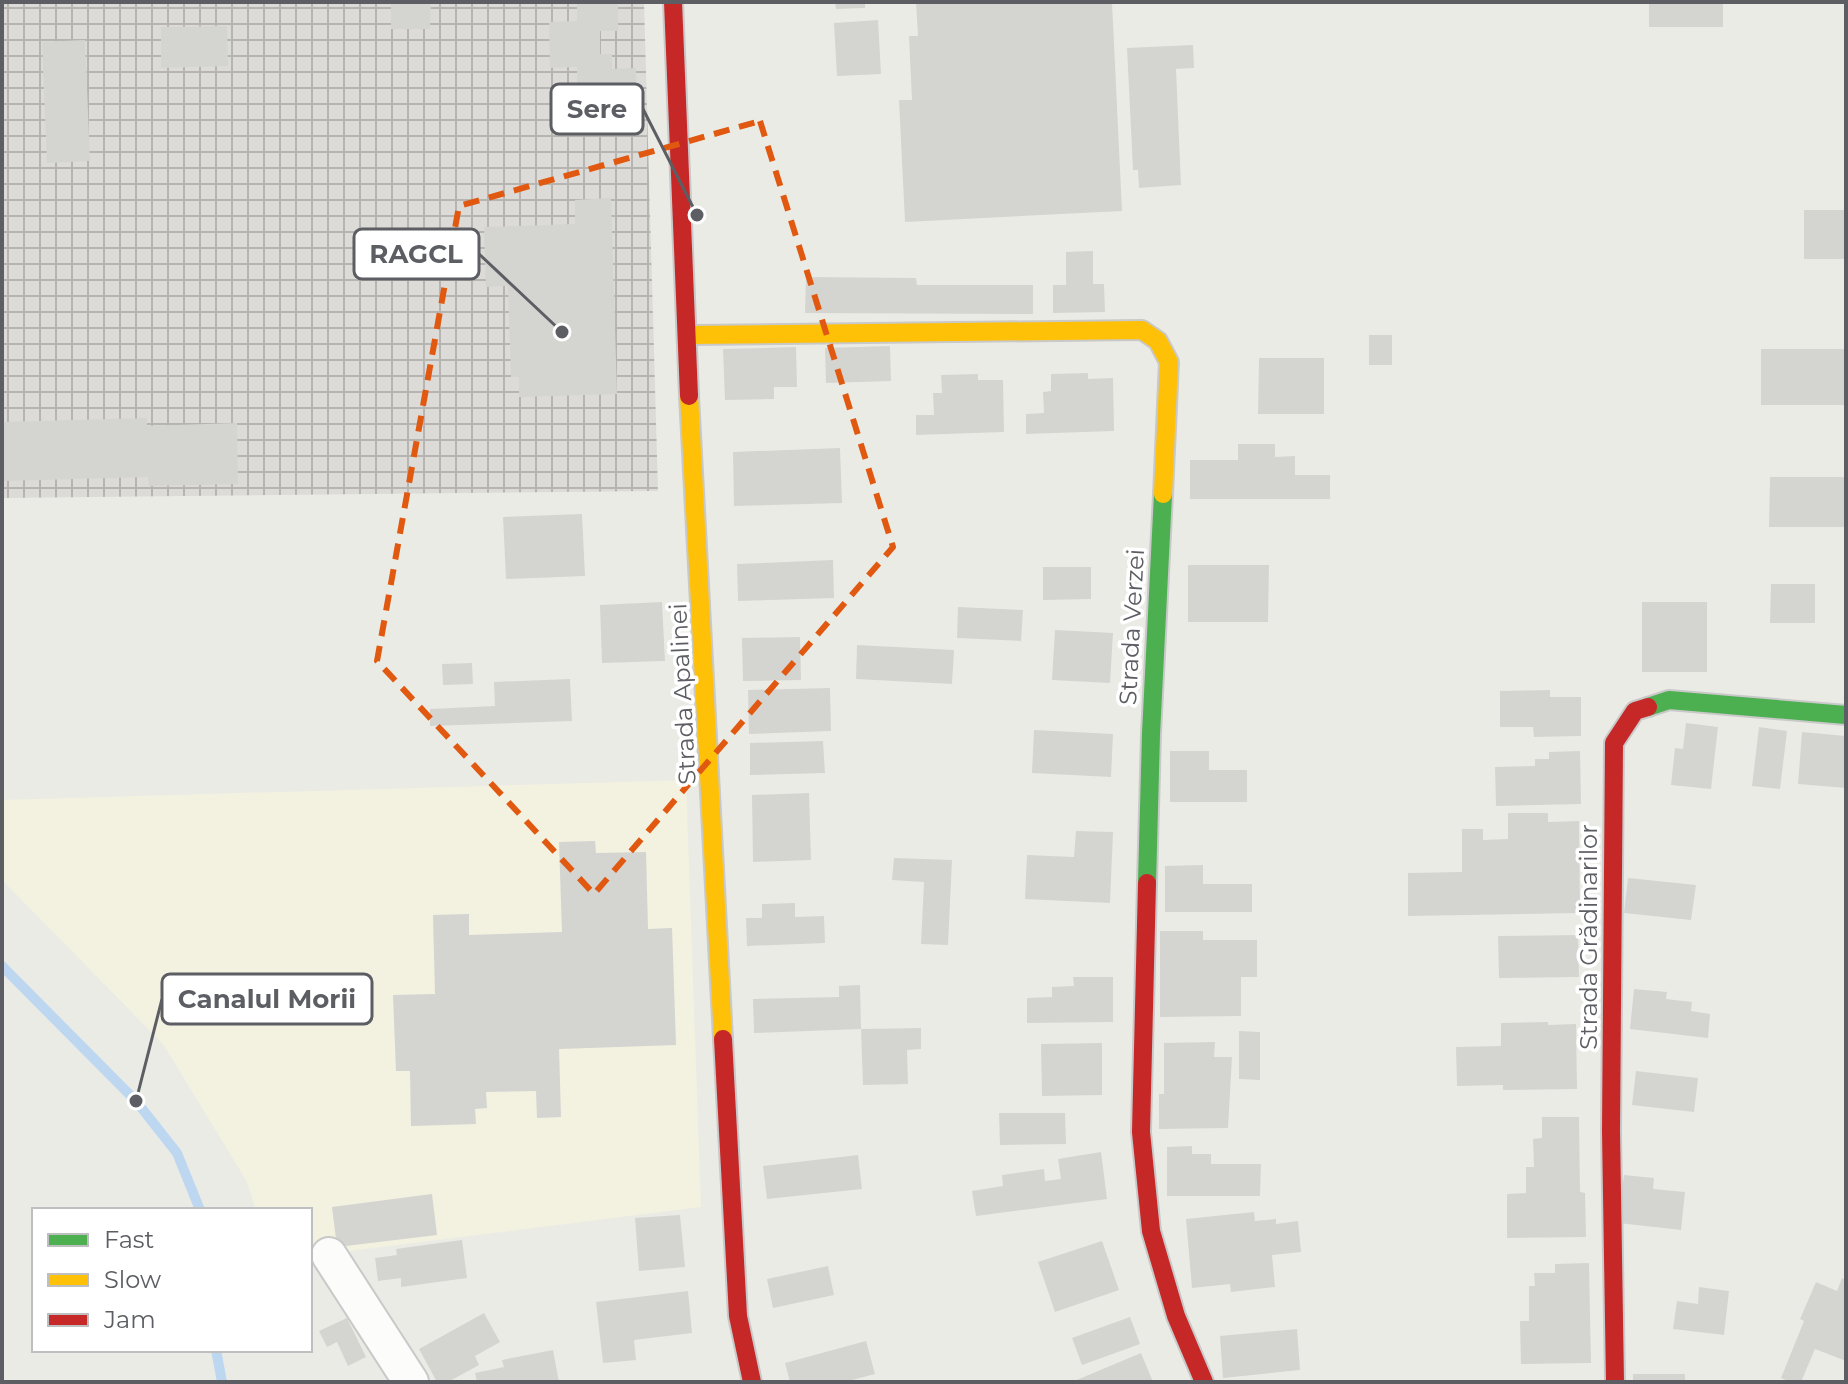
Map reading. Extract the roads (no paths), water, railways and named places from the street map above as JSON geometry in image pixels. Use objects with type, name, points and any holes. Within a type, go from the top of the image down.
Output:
[{"type":"street","name":"Strada Apalinei","points":[[673,2],[681,237],[738,1316],[752,1382]]},
{"type":"street","name":"Strada Verzei","points":[[688,335],[1142,330],[1158,341],[1169,362],[1151,734],[1141,1132],[1151,1231],[1176,1316],[1204,1382]]},
{"type":"street","name":"Strada Grădinarilor","points":[[1615,1382],[1611,1131],[1614,743],[1635,711],[1669,700],[1846,715]]},
{"type":"street","points":[[329,1255],[411,1382]]},
{"type":"waterway","points":[[2,966],[136,1101],[177,1153],[199,1208]]},
{"type":"waterway","points":[[216,1352],[222,1382]]},
{"type":"place","name":"Sere","points":[[697,215]]},
{"type":"place","name":"RAGCL","points":[[562,332]]},
{"type":"place","name":"Canalul Morii","points":[[136,1101]]}]
